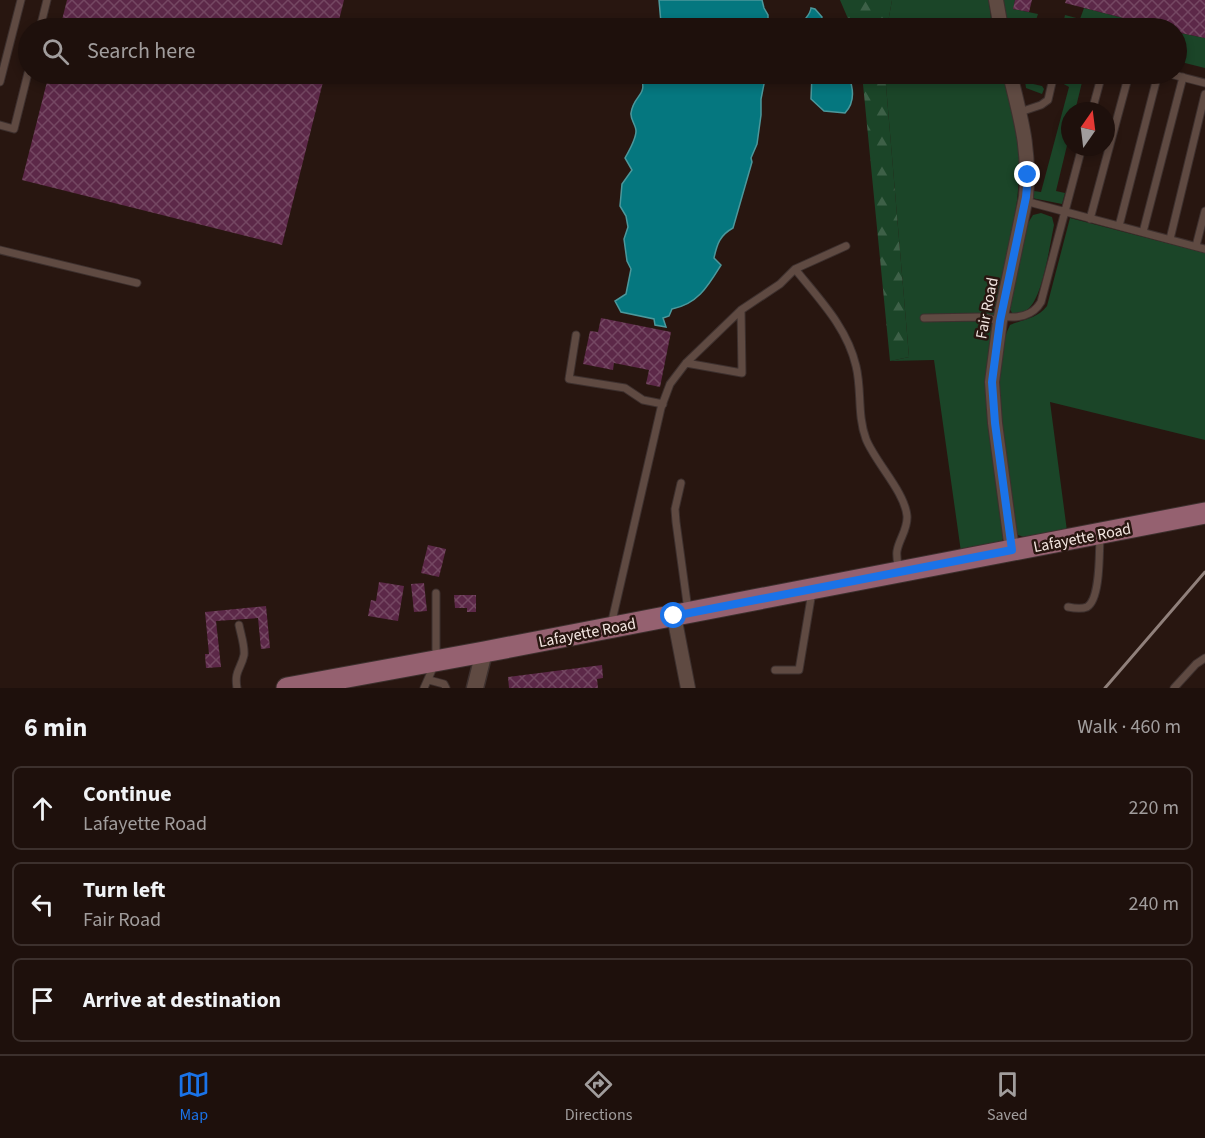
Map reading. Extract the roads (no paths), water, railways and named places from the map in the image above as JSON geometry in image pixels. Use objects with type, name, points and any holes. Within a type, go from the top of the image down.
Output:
[{"type":"main road","name":"Lafayette Road","points":[[287,688],[433,670],[484,652],[1205,513]]},
{"type":"street","points":[[996,0],[999,18]]},
{"type":"street","name":"Fair Road","points":[[1012,550],[995,423],[992,382],[1001,319],[1025,201],[1028,153],[1013,84]]},
{"type":"street","points":[[681,614],[688,688]]},
{"type":"street","points":[[475,688],[484,652]]},
{"type":"lane","points":[[0,82],[21,0]]},
{"type":"lane","points":[[42,18],[47,0]]},
{"type":"lane","points":[[1187,78],[1205,83]]},
{"type":"lane","points":[[0,125],[15,129],[25,84]]},
{"type":"lane","points":[[1020,112],[1048,100],[1052,84]]},
{"type":"lane","points":[[1094,102],[1099,84]]},
{"type":"lane","points":[[1090,219],[1126,84]]},
{"type":"lane","points":[[1119,226],[1155,84]]},
{"type":"lane","points":[[1143,232],[1181,84]]},
{"type":"lane","points":[[1170,239],[1205,94]]},
{"type":"lane","points":[[924,318],[1017,318],[1033,312],[1038,307],[1046,291],[1080,156]]},
{"type":"lane","points":[[1025,201],[1205,249]]},
{"type":"lane","points":[[1196,246],[1205,211]]},
{"type":"lane","points":[[611,628],[663,404],[670,384],[686,363],[741,310],[780,284],[795,269],[846,246]]},
{"type":"lane","points":[[0,250],[137,283]]},
{"type":"lane","points":[[795,269],[838,323],[848,340],[856,367],[861,421],[867,439],[898,491],[907,515],[906,529],[897,550],[899,572]]},
{"type":"lane","points":[[686,363],[742,373],[741,310]]},
{"type":"lane","points":[[576,335],[569,379],[625,388],[643,400],[663,404]]},
{"type":"lane","points":[[681,483],[676,515],[681,614]]},
{"type":"lane","points":[[1068,608],[1085,608],[1090,605],[1093,598],[1096,588],[1100,533]]},
{"type":"lane","points":[[775,670],[799,670],[812,589]]},
{"type":"lane","points":[[424,688],[433,670],[436,593]]},
{"type":"lane","points":[[237,688],[236,671],[243,659],[244,650],[239,626]]},
{"type":"lane","points":[[1174,688],[1196,664],[1205,658]]},
{"type":"lane","points":[[433,670],[446,688]]},
{"type":"water","points":[[659,0],[762,0],[768,15],[768,18],[661,18]]},
{"type":"water","points":[[811,8],[815,9],[822,18],[806,18]]},
{"type":"water","points":[[642,84],[764,84],[757,144],[751,158],[752,162],[733,228],[722,237],[715,253],[714,258],[721,265],[707,287],[696,298],[681,307],[672,309],[669,316],[663,318],[666,327],[655,325],[654,319],[621,312],[615,301],[626,294],[631,269],[627,261],[624,239],[628,227],[626,216],[620,206],[622,184],[632,170],[625,158],[636,134],[631,113]]},
{"type":"water","points":[[812,84],[851,84],[851,104],[845,113],[824,111],[811,99]]},
{"type":"railway","points":[[1105,688],[1205,572]]}]
